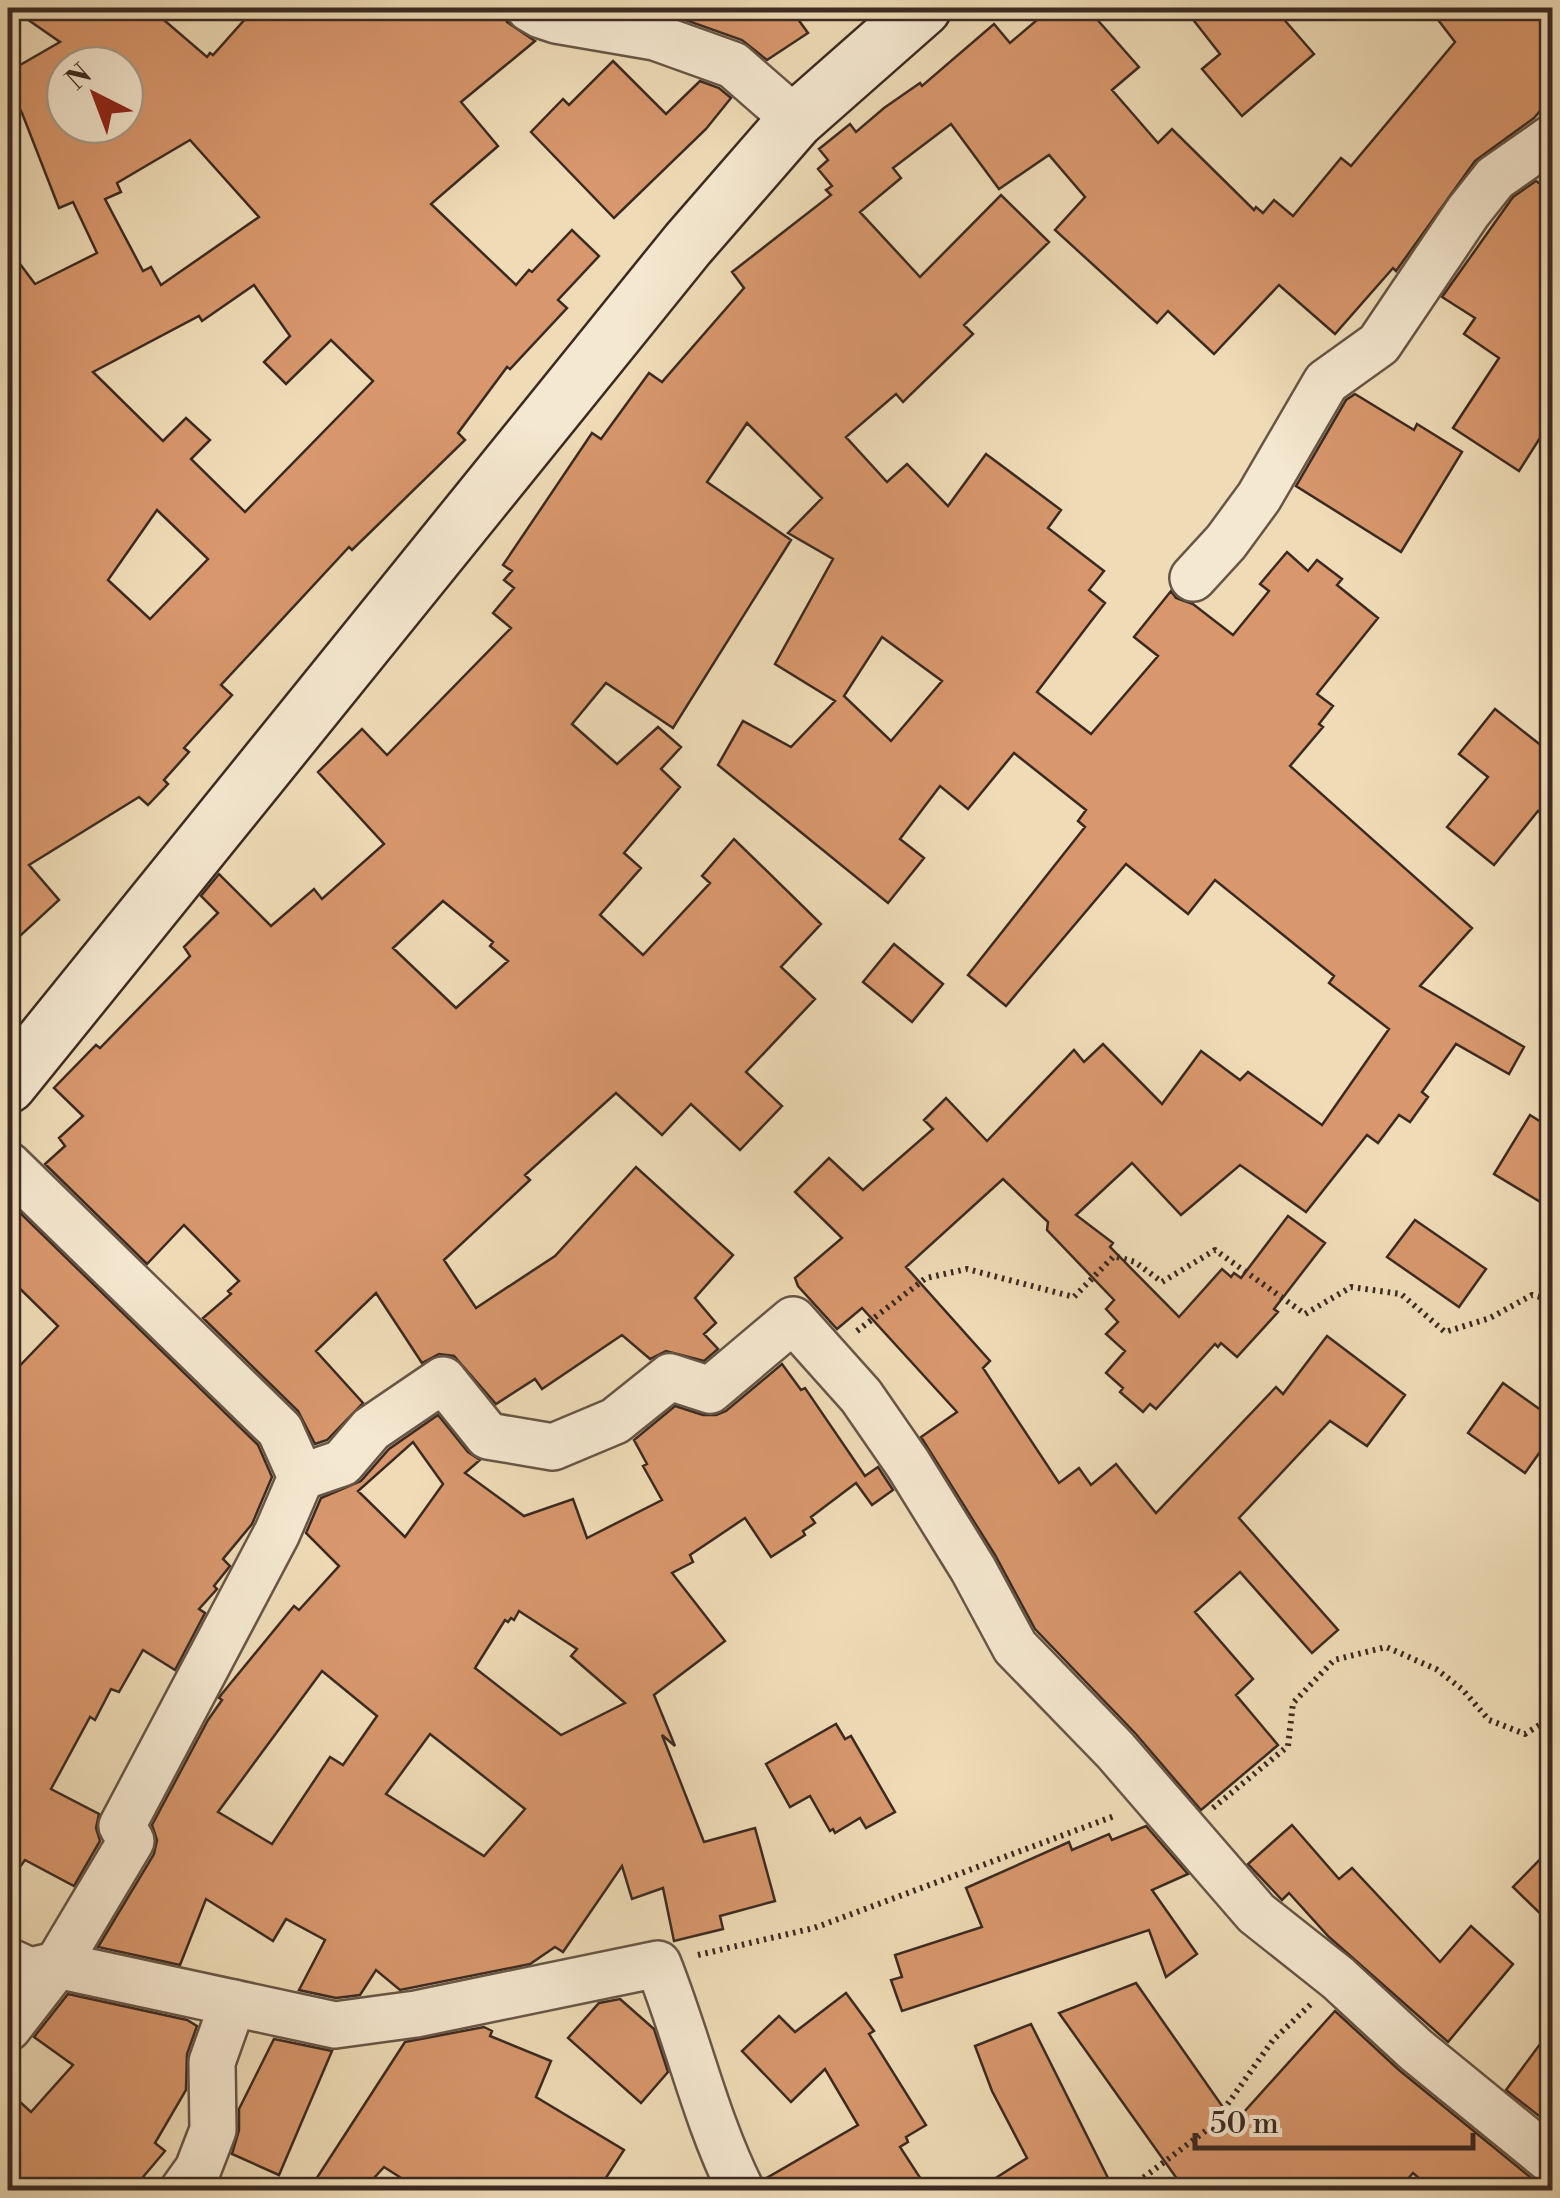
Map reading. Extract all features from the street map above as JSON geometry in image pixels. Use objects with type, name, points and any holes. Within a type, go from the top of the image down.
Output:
[{"type":"main road","points":[[8,1085],[567,390],[796,120],[922,8]]},
{"type":"street","points":[[529,8],[556,20],[654,37],[733,65],[796,120]]},
{"type":"street","points":[[1194,578],[1259,497],[1326,382],[1379,344],[1495,178],[1552,138]]},
{"type":"street","points":[[8,1166],[280,1430],[301,1478]]},
{"type":"street","points":[[8,2028],[57,1966],[131,1841],[122,1826],[301,1478],[342,1464],[372,1429],[443,1380],[488,1436],[554,1447],[615,1421],[670,1377],[710,1390],[793,1320],[861,1396],[908,1464],[1015,1648],[1114,1750],[1256,1913],[1552,2160]]},
{"type":"street","points":[[8,1961],[30,1970],[57,1966],[335,2025],[416,2014],[658,1964],[678,2012],[721,2150],[741,2190]]},
{"type":"street","points":[[183,2190],[198,2169],[213,2130],[212,2062],[234,2004]]},
{"type":"path","points":[[826,1354],[926,1278],[967,1269],[1074,1297],[1114,1256],[1134,1262],[1162,1282],[1214,1250],[1305,1314],[1351,1288],[1401,1294],[1445,1332],[1490,1318],[1532,1295],[1552,1300]]},
{"type":"path","points":[[1141,2190],[1139,2181],[1212,2126],[1273,2040],[1338,1978]]},
{"type":"building","points":[[11,8],[150,8],[207,57],[255,8],[503,8],[507,22],[535,41],[461,102],[498,146],[431,204],[516,285],[572,230],[599,256],[558,300],[567,308],[510,369],[507,367],[458,433],[465,440],[352,550],[349,547],[221,685],[232,695],[184,748],[189,752],[164,780],[168,784],[148,805],[139,797],[29,865],[59,900],[8,947],[8,248],[35,284],[97,253],[73,202],[59,208],[22,113],[8,88],[8,72],[45,51],[45,145],[145,145],[145,45],[55,45],[60,42]],"holes":[[[190,140],[259,217],[161,285],[151,267],[143,271],[105,199],[121,192],[117,183]],[[254,285],[290,336],[264,362],[286,384],[331,340],[373,381],[245,512],[191,459],[210,440],[186,418],[163,441],[93,372],[199,316],[202,321]],[[157,510],[208,559],[150,619],[108,580]]]},
{"type":"building","points":[[658,8],[790,8],[808,33],[767,60],[742,40]]},
{"type":"building","points":[[1051,8],[1087,8],[1139,67],[1112,90],[1158,143],[1172,129],[1254,210],[1256,207],[1263,213],[1274,200],[1293,216],[1341,158],[1351,166],[1455,42],[1429,8],[1541,8],[1552,19],[1552,97],[1534,118],[1475,161],[1396,271],[1393,268],[1335,334],[1279,285],[1214,354],[1168,311],[1157,323],[1055,230],[1085,197],[1049,155],[999,189],[951,124],[893,168],[901,178],[860,212],[920,277],[1001,195],[1049,242],[964,325],[973,334],[903,402],[896,394],[846,437],[887,482],[907,464],[948,506],[986,454],[1061,510],[1048,528],[1104,571],[1089,590],[1105,603],[1037,692],[1091,734],[1158,656],[1134,637],[1171,591],[1233,635],[1269,591],[1260,584],[1287,552],[1308,571],[1317,560],[1342,579],[1337,585],[1378,618],[1317,694],[1333,706],[1319,724],[1323,727],[1290,766],[1472,928],[1420,986],[1524,1047],[1509,1074],[1456,1044],[1422,1092],[1428,1097],[1410,1122],[1399,1115],[1378,1143],[1367,1135],[1306,1212],[1240,1165],[1181,1215],[1132,1163],[1076,1215],[1113,1243],[1110,1247],[1179,1317],[1222,1269],[1231,1277],[1234,1273],[1241,1278],[1288,1216],[1325,1243],[1274,1309],[1278,1312],[1237,1357],[1221,1343],[1218,1347],[1215,1344],[1156,1409],[1150,1404],[1143,1412],[1106,1373],[1125,1351],[1106,1334],[1118,1322],[1106,1309],[1114,1300],[1047,1230],[1048,1222],[1003,1179],[906,1267],[990,1361],[983,1368],[1059,1483],[1079,1468],[1091,1485],[1116,1464],[1156,1513],[1276,1387],[1283,1394],[1327,1336],[1405,1395],[1367,1446],[1330,1421],[1239,1518],[1338,1630],[1312,1653],[1240,1572],[1195,1612],[1253,1679],[1236,1695],[1278,1745],[1201,1810],[1135,1733],[1035,1629],[995,1555],[921,1437],[957,1412],[862,1308],[837,1329],[798,1286],[795,1278],[842,1238],[795,1192],[829,1158],[863,1190],[933,1129],[924,1120],[946,1098],[987,1141],[1074,1050],[1084,1062],[1103,1044],[1162,1104],[1201,1051],[1240,1080],[1248,1072],[1322,1125],[1389,1029],[1329,983],[1334,976],[1215,880],[1188,914],[1126,864],[1006,1006],[968,975],[1085,827],[1078,821],[1086,810],[1014,753],[968,809],[940,786],[900,839],[924,858],[888,903],[718,765],[743,721],[791,747],[835,701],[775,664],[833,559],[788,533],[822,498],[747,423],[707,482],[791,540],[673,728],[606,683],[572,724],[617,764],[658,727],[681,747],[661,769],[680,787],[624,853],[641,868],[600,915],[643,955],[710,883],[702,876],[734,839],[821,924],[781,967],[815,999],[746,1072],[782,1106],[740,1150],[691,1104],[662,1135],[616,1093],[525,1175],[530,1180],[444,1260],[476,1308],[555,1256],[636,1167],[733,1255],[695,1298],[716,1323],[704,1334],[718,1349],[704,1361],[666,1351],[650,1359],[622,1335],[542,1389],[535,1379],[496,1404],[454,1356],[439,1354],[422,1363],[376,1293],[316,1351],[363,1403],[327,1440],[315,1444],[298,1411],[203,1318],[231,1294],[228,1291],[239,1281],[184,1225],[147,1264],[45,1164],[65,1146],[59,1138],[83,1116],[54,1088],[96,1045],[100,1048],[190,956],[184,947],[218,913],[201,896],[219,874],[271,926],[314,889],[322,899],[384,844],[318,772],[362,729],[387,755],[511,628],[493,613],[514,588],[504,580],[512,571],[503,565],[592,433],[601,439],[649,373],[662,382],[744,288],[732,272],[831,195],[826,190],[832,186],[818,169],[828,160],[819,149],[850,124],[856,132],[884,108],[920,83],[922,86],[994,24],[1010,43]],"holes":[[[882,637],[942,681],[891,741],[844,696]],[[443,901],[493,942],[490,946],[508,961],[456,1008],[393,948]]]},
{"type":"building","points":[[1184,8],[1274,8],[1314,54],[1242,116],[1202,69],[1220,54]]},
{"type":"building","points":[[613,61],[666,114],[700,81],[731,98],[706,129],[614,218],[531,132],[563,99],[569,105]]},
{"type":"building","points":[[1536,181],[1552,192],[1552,419],[1519,471],[1453,428],[1499,358],[1464,334],[1475,318],[1442,297],[1513,197]]},
{"type":"building","points":[[1355,394],[1414,430],[1417,424],[1462,452],[1401,552],[1296,486],[1346,400]]},
{"type":"building","points":[[1495,709],[1552,754],[1552,822],[1538,811],[1494,865],[1447,827],[1488,777],[1459,754]]},
{"type":"building","points":[[894,944],[943,984],[912,1022],[863,982]]},
{"type":"building","points":[[1530,1115],[1552,1129],[1552,1186],[1542,1203],[1494,1174]]},
{"type":"building","points":[[8,1201],[258,1445],[272,1477],[252,1524],[223,1559],[230,1566],[199,1609],[205,1613],[175,1670],[143,1650],[119,1692],[111,1689],[95,1720],[90,1717],[51,1789],[99,1814],[96,1828],[100,1841],[74,1886],[25,1860],[8,1883],[8,1378],[58,1326],[8,1277]]},
{"type":"building","points":[[1415,1220],[1486,1269],[1459,1307],[1387,1257]]},
{"type":"building","points":[[782,1364],[801,1390],[805,1388],[865,1476],[878,1467],[893,1490],[872,1505],[856,1483],[811,1517],[815,1523],[803,1531],[805,1535],[771,1557],[745,1518],[690,1555],[693,1562],[672,1573],[725,1641],[654,1695],[675,1746],[662,1735],[704,1842],[755,1828],[775,1901],[720,1916],[723,1929],[674,1941],[663,1888],[632,1899],[622,1866],[563,1952],[555,1947],[530,1964],[400,1990],[376,1970],[360,1995],[336,1998],[299,1990],[325,1940],[286,1919],[273,1941],[206,1899],[180,1965],[98,1947],[154,1854],[157,1840],[152,1825],[222,1700],[219,1698],[294,1606],[299,1610],[339,1566],[306,1533],[321,1498],[361,1481],[389,1449],[438,1415],[468,1452],[480,1460],[465,1473],[524,1516],[573,1499],[587,1538],[662,1500],[634,1440],[675,1406],[703,1415],[726,1411]],"holes":[[[413,1442],[443,1484],[405,1537],[358,1491]],[[519,1611],[577,1649],[571,1656],[625,1703],[561,1735],[475,1668],[505,1620],[514,1620]],[[322,1671],[377,1716],[343,1765],[330,1757],[272,1844],[218,1812]],[[430,1734],[525,1809],[484,1856],[386,1794]]]},
{"type":"building","points":[[1503,1383],[1552,1418],[1552,1435],[1525,1473],[1468,1433]]},
{"type":"building","points":[[836,1724],[845,1739],[851,1736],[895,1812],[866,1828],[860,1818],[835,1833],[830,1831],[810,1796],[790,1807],[766,1764]]},
{"type":"building","points":[[1292,1825],[1339,1879],[1352,1868],[1440,1962],[1471,1926],[1513,1964],[1448,2042],[1329,1937],[1289,1893],[1282,1900],[1248,1864]]},
{"type":"building","points":[[1146,1826],[1188,1874],[1152,1890],[1197,1954],[1166,1977],[1149,1930],[902,2011],[891,1980],[902,1977],[895,1955],[982,1927],[966,1888],[1069,1842],[1072,1850],[1109,1834],[1112,1840]]},
{"type":"building","points":[[1552,1847],[1552,1925],[1513,1887]]},
{"type":"building","points":[[1136,1983],[1234,2123],[1335,2011],[1399,2070],[1535,2181],[1552,2190],[1433,2190],[1413,2173],[1398,2190],[1185,2190],[1059,2013]]},
{"type":"building","points":[[846,1993],[874,2031],[869,2034],[926,2125],[906,2137],[908,2142],[900,2147],[928,2190],[767,2190],[765,2179],[858,2125],[825,2069],[791,2102],[742,2051],[779,2016],[795,2032]]},
{"type":"building","points":[[68,1994],[187,2020],[197,2026],[187,2054],[186,2090],[155,2143],[165,2151],[132,2190],[8,2190],[8,2091],[31,2112],[73,2065],[34,2037]]},
{"type":"building","points":[[620,1999],[654,2029],[668,2072],[641,2103],[568,2038],[599,2003]]},
{"type":"building","points":[[1031,2024],[1114,2190],[977,2190],[1027,2158],[992,2091],[975,2046]]},
{"type":"building","points":[[484,2027],[492,2031],[490,2036],[551,2061],[536,2097],[624,2150],[598,2190],[420,2190],[384,2167],[363,2190],[309,2190],[405,2042]]},
{"type":"building","points":[[1552,2028],[1552,2108],[1544,2120],[1506,2090]]},
{"type":"building","points":[[274,2039],[332,2051],[279,2175],[232,2154],[239,2130],[239,2109]]}]
